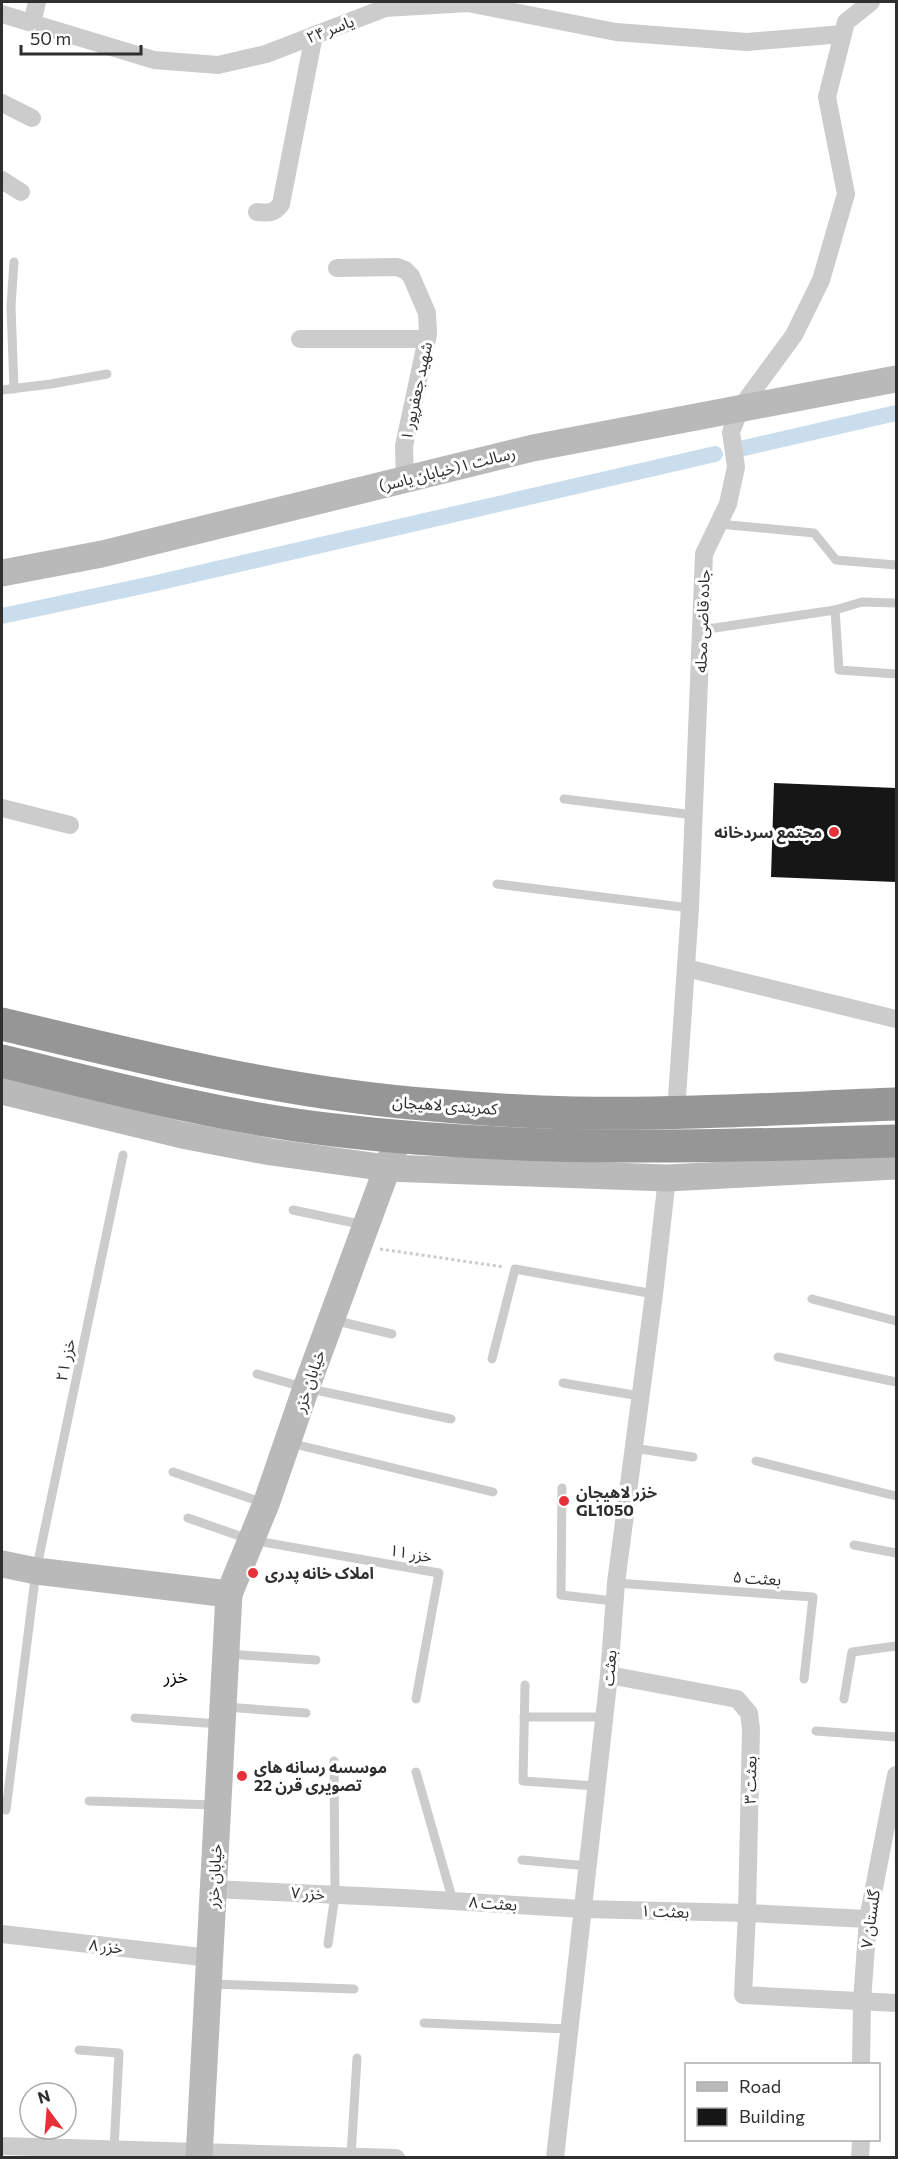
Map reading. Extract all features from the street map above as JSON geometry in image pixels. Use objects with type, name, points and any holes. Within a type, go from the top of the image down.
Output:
[{"type":"highway","name":"کمربندی لاهیجان","points":[[2,1024],[215,1073],[340,1095],[433,1105],[574,1113],[676,1112],[897,1104]]},
{"type":"highway","name":"کمربندی لاهیجان","points":[[2,1061],[231,1115],[334,1130],[399,1136],[572,1146],[668,1163],[897,1141]]},
{"type":"street","points":[[32,23],[37,2]]},
{"type":"street","name":"جاده قاضی محله","points":[[676,1112],[690,908],[704,554],[728,504],[735,467],[731,432],[741,407],[794,335],[820,280],[846,194],[827,97],[846,22],[871,2]]},
{"type":"street","name":"یاسر ۲۴","points":[[2,14],[154,60],[218,65],[266,54],[385,8],[468,3],[616,32],[747,42],[843,34]]},
{"type":"street","points":[[257,212],[269,213],[281,204],[314,35]]},
{"type":"street","points":[[2,103],[32,118]]},
{"type":"street","points":[[2,180],[21,192]]},
{"type":"street","name":"شهید جعفرپور ۱","points":[[337,268],[397,267],[405,270],[411,276],[427,313],[427,339],[404,446],[405,479]]},
{"type":"street","points":[[300,339],[427,339]]},
{"type":"street","name":"رسالت ۱(خیابان یاسر)","points":[[2,573],[102,554],[533,448],[897,379]]},
{"type":"street","points":[[2,808],[70,825]]},
{"type":"street","points":[[686,968],[897,1019]]},
{"type":"street","points":[[2,1091],[182,1135],[271,1152],[387,1168],[668,1163],[897,1166]]},
{"type":"street","name":"خیابان خزر","points":[[200,2154],[229,1594],[266,1504],[306,1388],[399,1136]]},
{"type":"street","name":"بعثت","points":[[555,2157],[609,1675],[616,1583],[654,1294],[668,1163]]},
{"type":"street","points":[[2,1564],[36,1571],[229,1594]]},
{"type":"street","name":"بعثت ۳","points":[[609,1675],[738,1699],[749,1713],[751,1729],[743,1995],[861,2001]]},
{"type":"street","name":"گلستان ۷","points":[[861,2063],[861,2001],[868,1919],[887,1869],[897,1774]]},
{"type":"street","name":"خزر ۷","points":[[213,1889],[403,1898]]},
{"type":"street","name":"بعثت ۸","points":[[403,1898],[583,1909]]},
{"type":"street","name":"بعثت ۱","points":[[583,1909],[868,1919]]},
{"type":"street","name":"خزر ۸","points":[[2,1934],[209,1971]]},
{"type":"street","points":[[861,2001],[897,2002]]},
{"type":"street","points":[[860,2157],[861,2141]]},
{"type":"street","points":[[2,2146],[200,2154],[396,2157]]},
{"type":"lane","points":[[14,262],[11,306],[14,389]]},
{"type":"lane","points":[[2,390],[107,374]]},
{"type":"lane","points":[[719,524],[814,533],[836,560],[897,566]]},
{"type":"lane","points":[[701,630],[835,610],[862,602],[897,603]]},
{"type":"lane","points":[[835,610],[839,670],[897,675]]},
{"type":"lane","points":[[564,799],[694,816]]},
{"type":"lane","points":[[498,884],[690,908]]},
{"type":"lane","name":"خزر ۲۱","points":[[6,1810],[36,1571],[123,1155]]},
{"type":"lane","points":[[293,1210],[362,1236]]},
{"type":"lane","points":[[492,1359],[515,1269],[654,1294]]},
{"type":"lane","points":[[812,1299],[897,1321]]},
{"type":"lane","points":[[331,1319],[392,1334]]},
{"type":"lane","points":[[778,1357],[897,1382]]},
{"type":"lane","points":[[257,1374],[306,1388],[451,1419]]},
{"type":"lane","points":[[563,1383],[640,1396]]},
{"type":"lane","points":[[288,1443],[493,1491]]},
{"type":"lane","points":[[633,1448],[693,1457]]},
{"type":"lane","points":[[756,1461],[897,1496]]},
{"type":"lane","points":[[172,1472],[266,1504]]},
{"type":"lane","points":[[562,1488],[561,1595],[614,1601]]},
{"type":"lane","points":[[188,1518],[251,1540]]},
{"type":"lane","name":"خزر ۱۱","points":[[251,1540],[439,1573],[417,1699]]},
{"type":"lane","points":[[854,1545],[897,1553]]},
{"type":"lane","name":"بعثت ۵","points":[[616,1583],[813,1597],[804,1679]]},
{"type":"lane","points":[[844,1699],[852,1652],[897,1646]]},
{"type":"lane","points":[[226,1654],[316,1660]]},
{"type":"lane","points":[[525,1685],[523,1781],[596,1786]]},
{"type":"lane","points":[[135,1718],[306,1713]]},
{"type":"lane","points":[[524,1717],[604,1717]]},
{"type":"lane","points":[[816,1731],[897,1737]]},
{"type":"lane","points":[[328,1944],[335,1895],[334,1761]]},
{"type":"lane","points":[[416,1772],[453,1901]]},
{"type":"lane","points":[[88,1801],[218,1805]]},
{"type":"lane","points":[[522,1860],[588,1866]]},
{"type":"lane","points":[[209,1971],[354,1989]]},
{"type":"lane","points":[[424,2023],[568,2029]]},
{"type":"lane","points":[[79,2050],[119,2053],[114,2149]]},
{"type":"lane","points":[[351,2156],[357,2058]]},
{"type":"path","points":[[362,1236],[515,1269]]},
{"type":"building","name":"مجتمع سردخانه","points":[[774,783],[896,788],[896,882],[771,877]]},
{"type":"waterway","points":[[744,448],[896,413]]},
{"type":"waterway","points":[[2,616],[152,584],[715,454]]},
{"type":"place","name":"مجتمع سردخانه","points":[[834,832]]},
{"type":"place","name":"خزر لاهیجان GL1050","points":[[564,1501]]},
{"type":"place","name":"املاک خانه پدری","points":[[253,1573]]},
{"type":"place","name":"موسسه رسانه های تصویری قرن 22","points":[[242,1776]]},
{"type":"district","name":"خزر","points":[[176,1677]]}]
